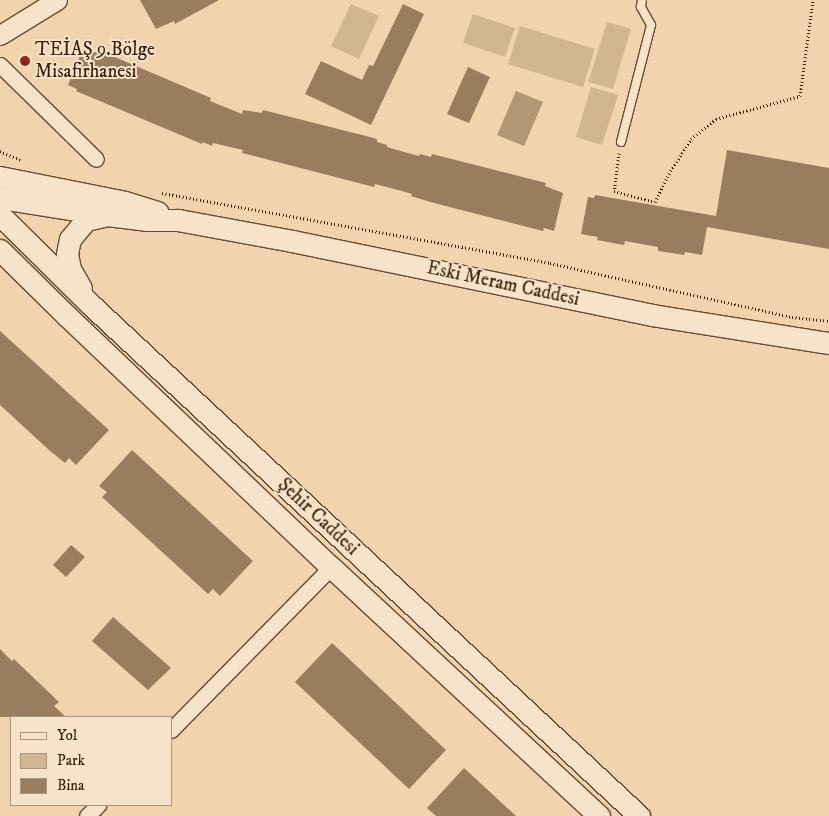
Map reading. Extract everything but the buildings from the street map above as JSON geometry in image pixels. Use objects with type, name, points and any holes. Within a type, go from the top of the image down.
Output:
[{"type":"main road","name":"Eski Meram Caddesi","points":[[0,177],[125,202],[178,220],[292,241],[652,315],[829,342]]},
{"type":"main road","name":"Eski Meram Caddesi","points":[[0,198],[146,220],[178,220]]},
{"type":"main road","name":"Şehir Caddesi","points":[[0,215],[90,304],[639,816]]},
{"type":"main road","points":[[90,304],[70,269],[67,254],[70,239],[86,220],[107,215]]},
{"type":"main road","name":"Şehir Caddesi","points":[[0,250],[331,567],[598,816]]},
{"type":"main road","points":[[0,272],[15,284],[67,316]]},
{"type":"street","points":[[0,35],[57,0]]},
{"type":"street","points":[[0,65],[96,159]]},
{"type":"street","points":[[172,729],[331,567]]},
{"type":"street","points":[[87,816],[97,806]]},
{"type":"lane","points":[[621,142],[651,25],[641,7],[642,0]]},
{"type":"path","points":[[621,142],[614,191],[655,202],[667,177],[691,139],[716,119],[800,96],[814,0]]},
{"type":"path","points":[[0,151],[26,162]]},
{"type":"path","points":[[159,192],[550,262],[792,317],[829,321]]},
{"type":"green space","points":[[351,4],[379,16],[359,59],[331,46]]},
{"type":"green space","points":[[473,14],[515,28],[505,57],[463,43]]},
{"type":"green space","points":[[607,22],[631,29],[613,89],[588,82]]},
{"type":"green space","points":[[520,26],[595,49],[583,87],[508,64]]},
{"type":"green space","points":[[591,87],[618,95],[602,145],[576,137]]},
{"type":"shaded area","points":[[516,91],[543,102],[524,146],[497,135]]},
{"type":"place","name":"TEİAŞ 9.Bölge Misafirhanesi","points":[[25,61]]}]
